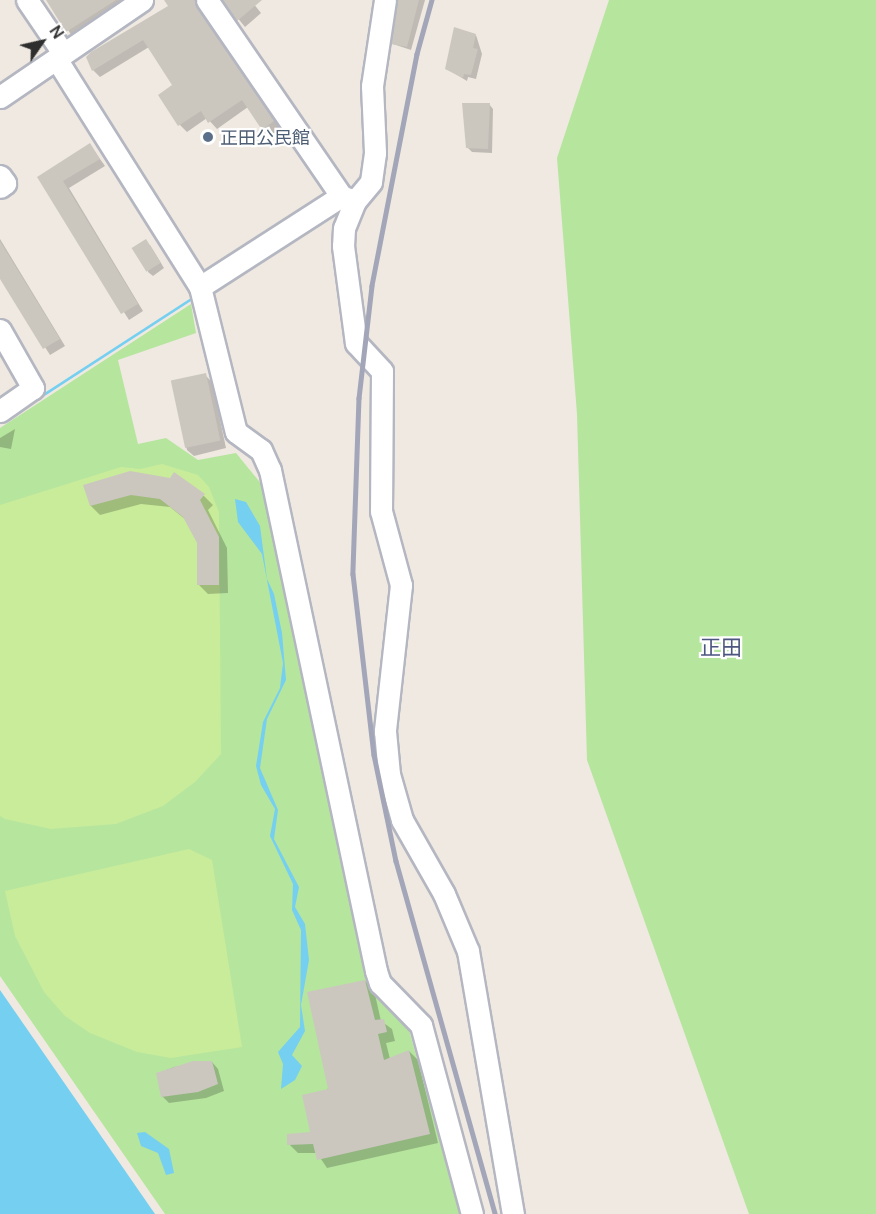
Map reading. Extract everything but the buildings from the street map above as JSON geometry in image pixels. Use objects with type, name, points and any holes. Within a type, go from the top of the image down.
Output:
[{"type":"street","points":[[27,0],[200,287],[236,432],[261,450],[270,470],[376,971],[380,983],[421,1025],[472,1214]]},
{"type":"street","points":[[0,97],[142,0]]},
{"type":"street","points":[[207,0],[348,199],[343,265],[353,299],[356,343],[382,371],[381,512],[401,585],[386,731],[389,774],[402,820],[444,894],[468,951],[513,1214]]},
{"type":"street","points":[[200,287],[348,199],[371,182],[375,153],[372,86],[385,0]]},
{"type":"street","points":[[0,176],[5,183],[0,187]]},
{"type":"street","points":[[0,330],[33,388],[0,411]]},
{"type":"green space","points":[[609,0],[876,0],[876,1214],[749,1214],[587,760],[577,414],[557,158]]},
{"type":"green space","points":[[191,304],[196,333],[118,360],[138,444],[166,438],[198,460],[236,453],[263,486],[367,970],[409,1030],[460,1214],[165,1214],[0,976],[0,428]]},
{"type":"green space","points":[[162,464],[198,475],[209,487],[219,512],[221,754],[195,782],[163,806],[116,824],[51,829],[5,819],[0,816],[0,505],[121,467],[140,469]]},
{"type":"green space","points":[[189,849],[212,860],[242,1047],[171,1058],[137,1052],[90,1033],[65,1016],[44,992],[15,936],[5,891]]},
{"type":"water","points":[[194,296],[194,299],[0,425],[46,392]]},
{"type":"water","points":[[235,499],[246,502],[260,526],[267,579],[274,594],[282,633],[286,680],[267,719],[260,768],[278,810],[274,839],[299,887],[295,907],[305,924],[309,960],[301,1005],[305,1031],[292,1055],[302,1066],[295,1080],[281,1089],[283,1064],[278,1052],[300,1027],[301,930],[292,910],[293,884],[270,836],[275,809],[261,785],[256,766],[263,722],[280,688],[283,663],[262,554],[238,522]]},
{"type":"water","points":[[0,990],[155,1214],[0,1214]]},
{"type":"water","points":[[145,1132],[169,1149],[174,1173],[166,1175],[158,1153],[141,1146],[137,1133]]},
{"type":"railway","points":[[432,0],[417,54],[372,286],[359,398],[353,574],[374,755],[396,861],[495,1214]]},
{"type":"place","name":"正田公民館","points":[[208,137]]},
{"type":"district","name":"正田","points":[[721,647]]}]
